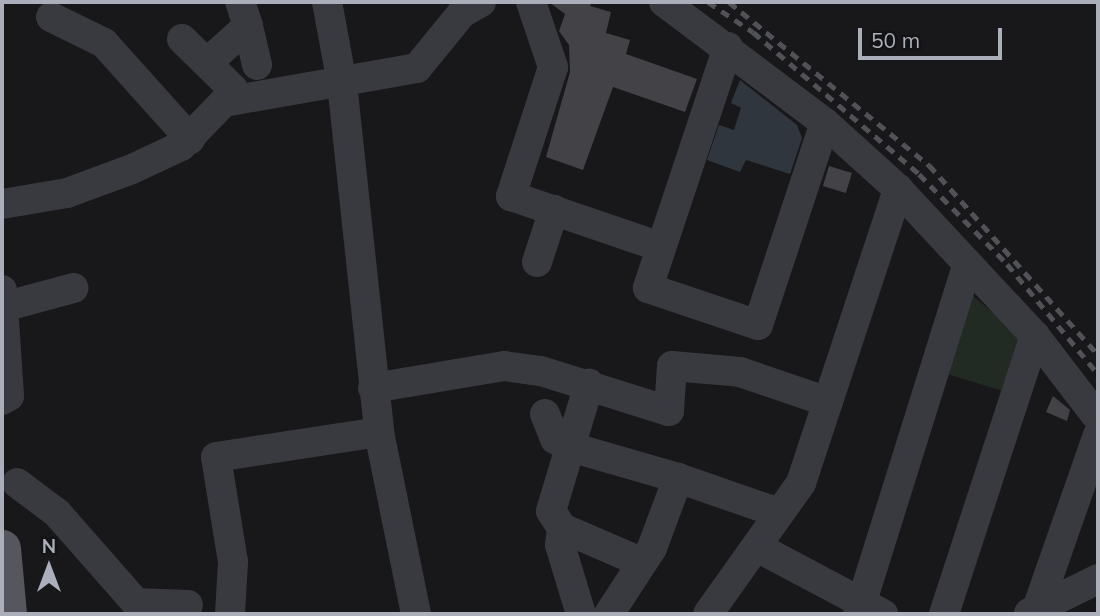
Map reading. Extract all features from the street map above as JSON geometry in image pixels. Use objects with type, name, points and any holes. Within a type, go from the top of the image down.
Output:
[{"type":"main road","points":[[2,548],[9,614]]},
{"type":"street","points":[[327,2],[342,83],[379,432],[416,614]]},
{"type":"street","points":[[531,2],[552,67],[511,196],[661,247]]},
{"type":"street","points":[[664,2],[728,47],[825,123],[898,189],[960,250],[967,266],[1035,336],[1098,418]]},
{"type":"street","points":[[49,7],[104,43],[190,139]]},
{"type":"street","points":[[2,204],[92,186],[190,139],[209,110],[236,100],[417,68],[472,7]]},
{"type":"street","points":[[208,62],[244,14]]},
{"type":"street","points":[[244,14],[257,65]]},
{"type":"street","points":[[182,38],[208,62],[236,100]]},
{"type":"street","points":[[728,47],[648,288],[758,325],[825,123]]},
{"type":"street","points":[[708,614],[757,547],[776,512],[801,484],[898,189]]},
{"type":"street","points":[[537,262],[554,210]]},
{"type":"street","points":[[757,547],[867,611],[967,266]]},
{"type":"street","points":[[2,400],[9,396],[3,298],[74,288]]},
{"type":"street","points":[[944,614],[1035,336]]},
{"type":"street","points":[[373,388],[504,366],[589,384],[669,411],[673,366],[740,372],[828,402]]},
{"type":"street","points":[[589,384],[567,446],[551,510],[562,528],[641,562]]},
{"type":"street","points":[[545,414],[555,439],[567,446],[678,478],[776,512]]},
{"type":"street","points":[[232,614],[233,562],[216,457],[379,432]]},
{"type":"street","points":[[1044,610],[1098,435]]},
{"type":"street","points":[[608,614],[641,562],[678,478]]},
{"type":"street","points":[[17,482],[57,513],[136,603],[188,605]]},
{"type":"street","points":[[562,528],[560,545],[581,614]]},
{"type":"street","points":[[1044,610],[1098,579]]},
{"type":"street","points":[[2,609],[9,614]]},
{"type":"shaded area","points":[[740,80],[797,125],[802,138],[790,174],[746,160],[740,172],[707,160],[719,125],[734,130],[741,108],[731,103]]},
{"type":"shaded area","points":[[968,292],[1020,335],[1009,393],[941,372]]},
{"type":"building","points":[[549,2],[592,2],[590,6],[611,12],[606,33],[630,40],[626,54],[697,79],[685,112],[613,87],[583,170],[546,157],[570,72],[569,45],[559,31],[565,14]]},
{"type":"building","points":[[829,166],[852,173],[846,193],[823,186]]},
{"type":"building","points":[[1053,396],[1070,410],[1067,421],[1046,412]]},
{"type":"railway","points":[[708,2],[753,32],[919,174],[1007,264],[1098,374]]},
{"type":"railway","points":[[729,2],[929,165],[1098,355]]}]
